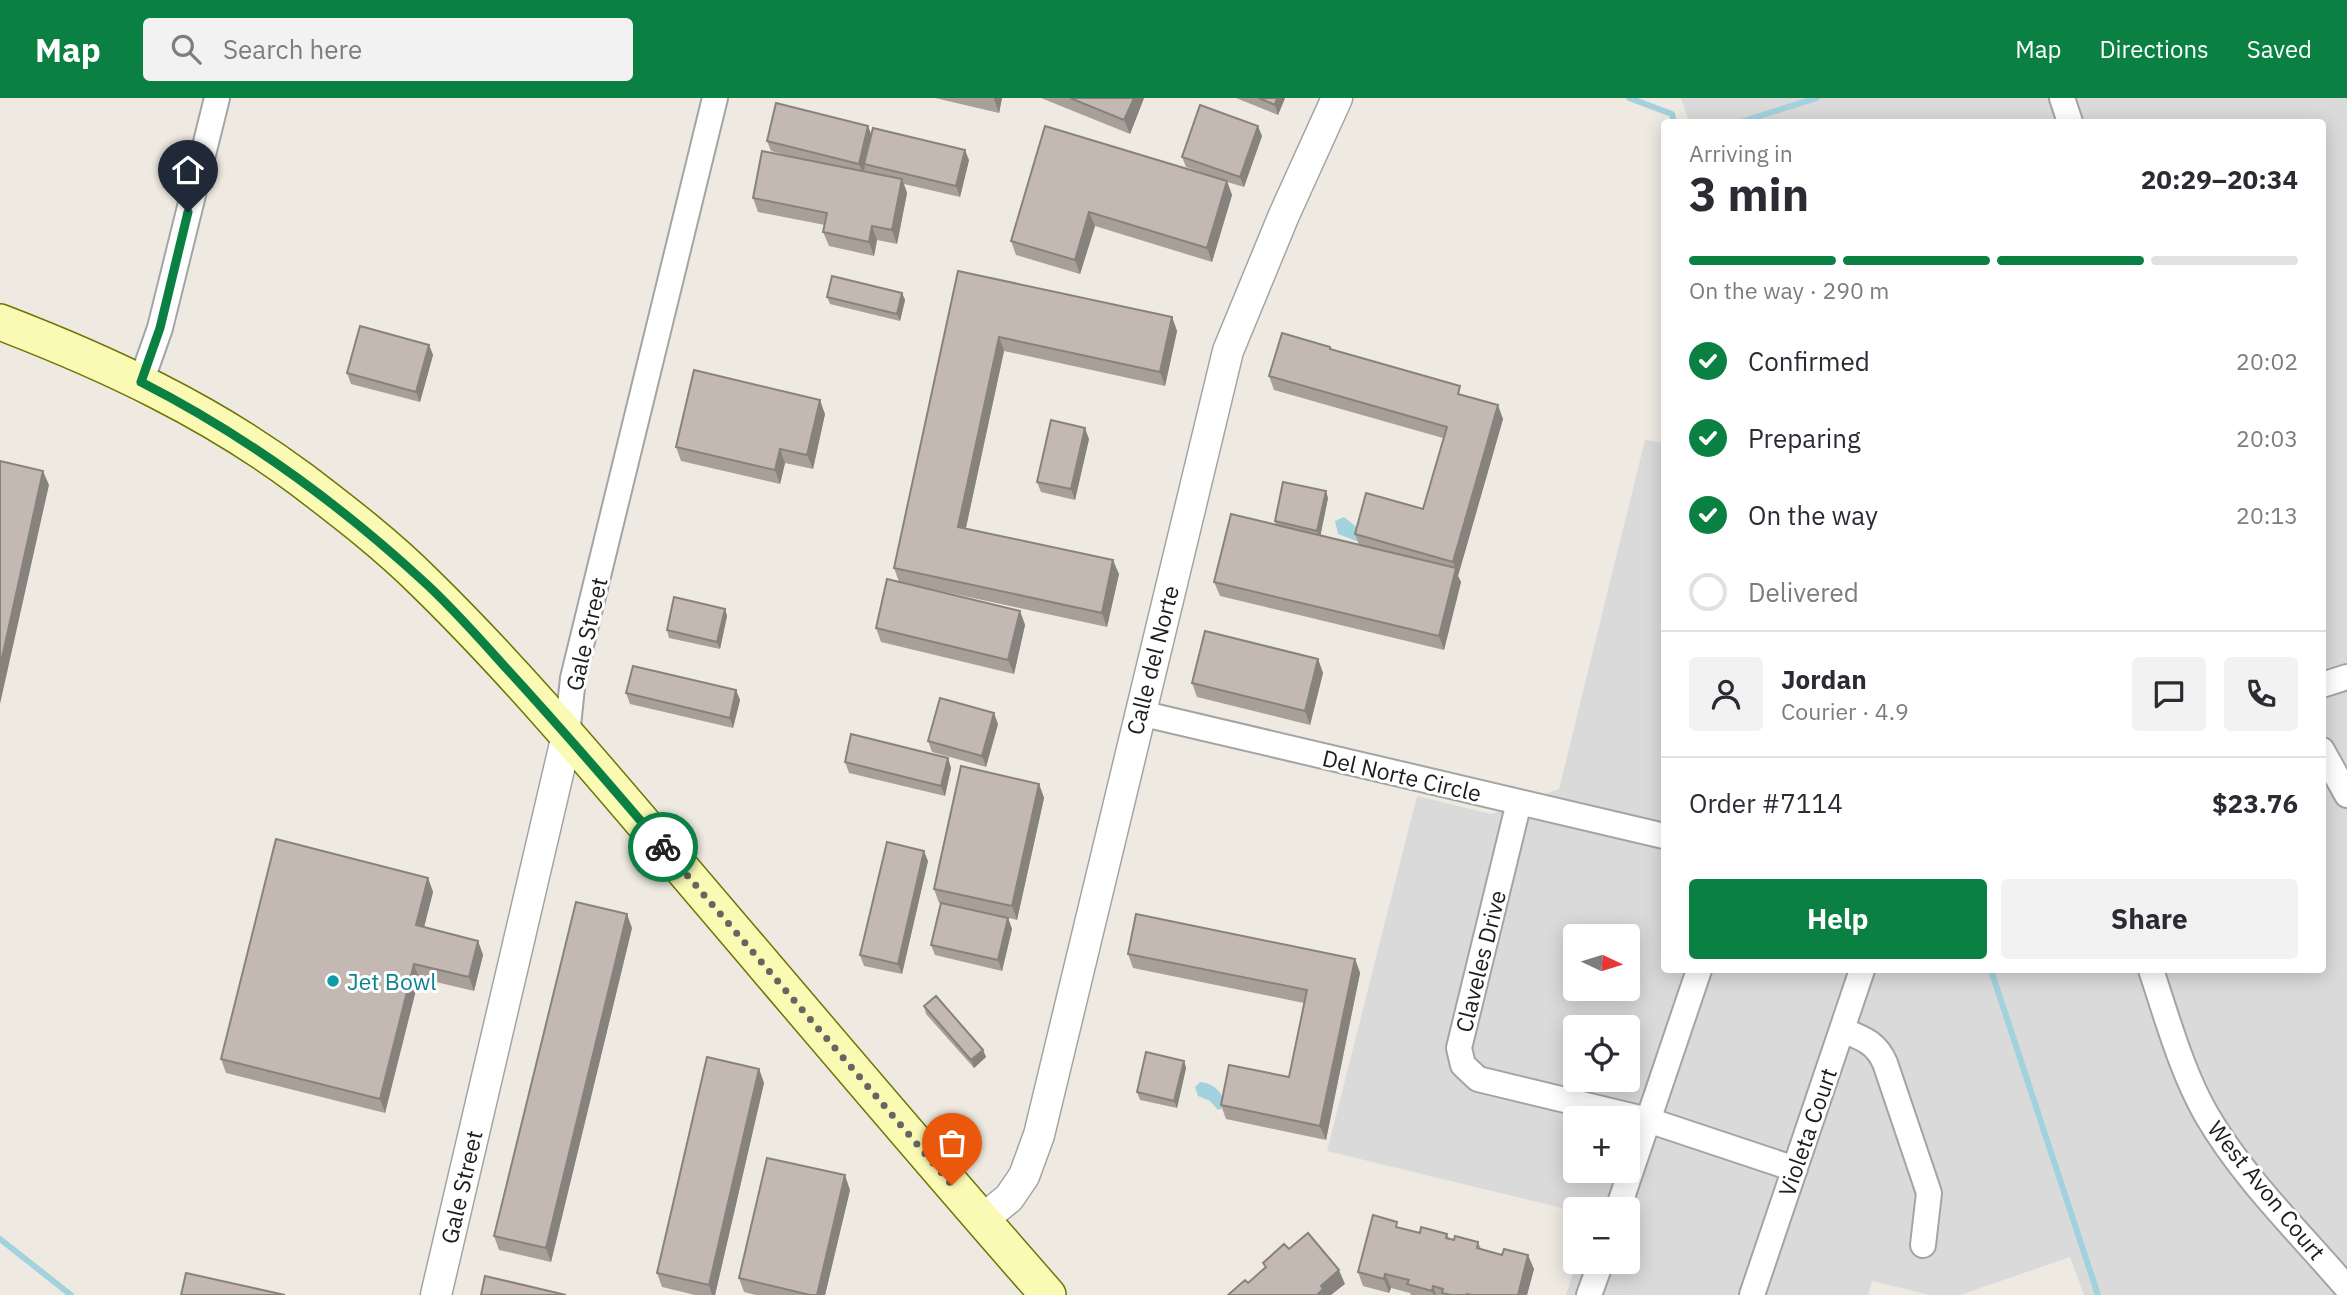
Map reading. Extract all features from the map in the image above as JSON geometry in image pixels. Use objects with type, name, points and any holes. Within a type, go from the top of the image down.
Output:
[{"type":"main road","points":[[0,322],[72,350],[141,382],[237,436],[299,478],[364,529],[423,581],[568,735],[1048,1295]]},
{"type":"street","points":[[141,382],[160,328],[218,98]]},
{"type":"street","name":"Gale Street","points":[[436,1295],[568,735],[573,678],[715,98]]},
{"type":"street","name":"Calle del Norte","points":[[982,1220],[1009,1198],[1024,1176],[1038,1135],[1227,351],[1337,98]]},
{"type":"street","points":[[2062,98],[2069,119]]},
{"type":"street","points":[[2326,684],[2347,677]]},
{"type":"street","name":"Del Norte Circle","points":[[1140,713],[1661,835]]},
{"type":"street","points":[[2326,757],[2347,795]]},
{"type":"street","name":"Claveles Drive","points":[[1519,802],[1459,1048],[1463,1065],[1478,1079],[1648,1120],[1795,1169]]},
{"type":"street","points":[[1622,1197],[1698,973]]},
{"type":"street","name":"Violeta Court","points":[[1752,1295],[1861,973]]},
{"type":"street","name":"West Avon Court","points":[[2152,973],[2187,1073],[2206,1114],[2250,1177],[2347,1288]]},
{"type":"street","points":[[1842,1030],[1866,1039],[1879,1049],[1885,1063],[1929,1193],[1923,1245]]},
{"type":"street","points":[[1590,1295],[1597,1274]]},
{"type":"shaded area","points":[[1681,98],[2347,98],[2347,1295],[2084,1295],[2070,1257],[1960,1295],[1930,1295],[1872,1281],[1868,1295],[1566,1295],[1573,1274],[1640,1274],[1640,1197],[1563,1197],[1563,1208],[1327,1151],[1417,796],[1491,814],[1559,789],[1645,440],[1661,443],[1661,973],[2326,973],[2326,119],[1688,119]]},
{"type":"water","points":[[1344,517],[1359,529],[1359,542],[1338,534],[1335,521]]},
{"type":"water","points":[[1200,1082],[1218,1090],[1226,1107],[1218,1110],[1210,1101],[1198,1096],[1195,1087]]},
{"type":"building","points":[[1070,98],[1134,98],[1124,120]]},
{"type":"building","points":[[1259,98],[1277,98],[1275,105]]},
{"type":"building","points":[[776,103],[868,126],[859,164],[767,141]]},
{"type":"building","points":[[1200,105],[1258,126],[1240,177],[1182,157]]},
{"type":"building","points":[[1045,126],[1227,181],[1207,248],[1089,212],[1075,260],[1011,241]]},
{"type":"building","points":[[873,128],[965,150],[956,186],[864,164]]},
{"type":"building","points":[[762,151],[902,179],[892,230],[872,226],[869,242],[823,232],[827,213],[753,198]]},
{"type":"building","points":[[958,271],[1172,317],[1160,372],[999,337],[958,527],[1113,560],[1102,613],[894,568]]},
{"type":"building","points":[[832,276],[902,293],[897,314],[827,297]]},
{"type":"building","points":[[360,326],[429,345],[416,392],[347,373]]},
{"type":"building","points":[[1282,333],[1460,386],[1458,394],[1498,405],[1453,562],[1355,534],[1366,493],[1423,509],[1447,427],[1269,376]]},
{"type":"building","points":[[694,370],[820,400],[807,455],[780,449],[775,470],[676,447]]},
{"type":"building","points":[[1051,420],[1085,428],[1071,489],[1037,482]]},
{"type":"building","points":[[0,461],[43,471],[0,667]]},
{"type":"building","points":[[1283,482],[1326,491],[1317,531],[1275,521]]},
{"type":"building","points":[[1231,514],[1456,568],[1439,636],[1214,582]]},
{"type":"building","points":[[887,579],[1020,611],[1008,660],[876,628]]},
{"type":"building","points":[[674,597],[725,609],[717,642],[667,630]]},
{"type":"building","points":[[1205,631],[1318,659],[1305,711],[1192,683]]},
{"type":"building","points":[[633,666],[736,690],[730,718],[626,693]]},
{"type":"building","points":[[940,698],[994,713],[982,756],[928,741]]},
{"type":"building","points":[[851,734],[948,758],[941,786],[845,762]]},
{"type":"building","points":[[961,766],[1039,784],[1012,906],[934,889]]},
{"type":"building","name":"Jet Bowl","points":[[276,839],[428,878],[416,925],[478,941],[469,977],[414,964],[380,1099],[221,1059]]},
{"type":"building","points":[[887,842],[924,851],[898,964],[860,955]]},
{"type":"building","points":[[576,902],[627,914],[546,1248],[494,1236]]},
{"type":"building","points":[[941,903],[1008,918],[998,960],[931,945]]},
{"type":"building","points":[[1136,914],[1355,959],[1320,1126],[1221,1105],[1229,1065],[1289,1077],[1307,990],[1128,954]]},
{"type":"building","points":[[936,996],[983,1050],[971,1060],[924,1006]]},
{"type":"building","points":[[1146,1052],[1184,1061],[1174,1101],[1137,1092]]},
{"type":"building","points":[[707,1057],[759,1069],[709,1285],[657,1273]]},
{"type":"building","points":[[767,1158],[845,1175],[817,1295],[739,1278]]},
{"type":"building","points":[[1373,1215],[1397,1222],[1396,1227],[1420,1233],[1421,1227],[1447,1234],[1446,1238],[1454,1240],[1455,1236],[1478,1242],[1477,1248],[1502,1255],[1504,1249],[1528,1255],[1518,1295],[1451,1295],[1442,1293],[1443,1289],[1433,1286],[1432,1291],[1407,1284],[1409,1280],[1385,1274],[1384,1279],[1358,1272]]},
{"type":"building","points":[[1308,1233],[1339,1270],[1321,1286],[1323,1289],[1317,1295],[1228,1295],[1245,1280],[1248,1283],[1266,1267],[1263,1263],[1284,1244],[1289,1249]]},
{"type":"building","points":[[186,1273],[285,1295],[181,1295]]},
{"type":"building","points":[[485,1276],[566,1295],[481,1295]]},
{"type":"waterway","points":[[1629,98],[1672,114],[1673,119]]},
{"type":"waterway","points":[[1750,119],[1817,98]]},
{"type":"waterway","points":[[1992,973],[2098,1295]]},
{"type":"waterway","points":[[0,1239],[71,1295]]},
{"type":"way so far","points":[[663,847],[952,1185]]},
{"type":"place","name":"Jet Bowl","points":[[333,981]]},
{"type":"route","points":[[188,212],[160,328],[141,382],[237,436],[299,478],[364,529],[423,581],[568,735],[663,847]]}]
